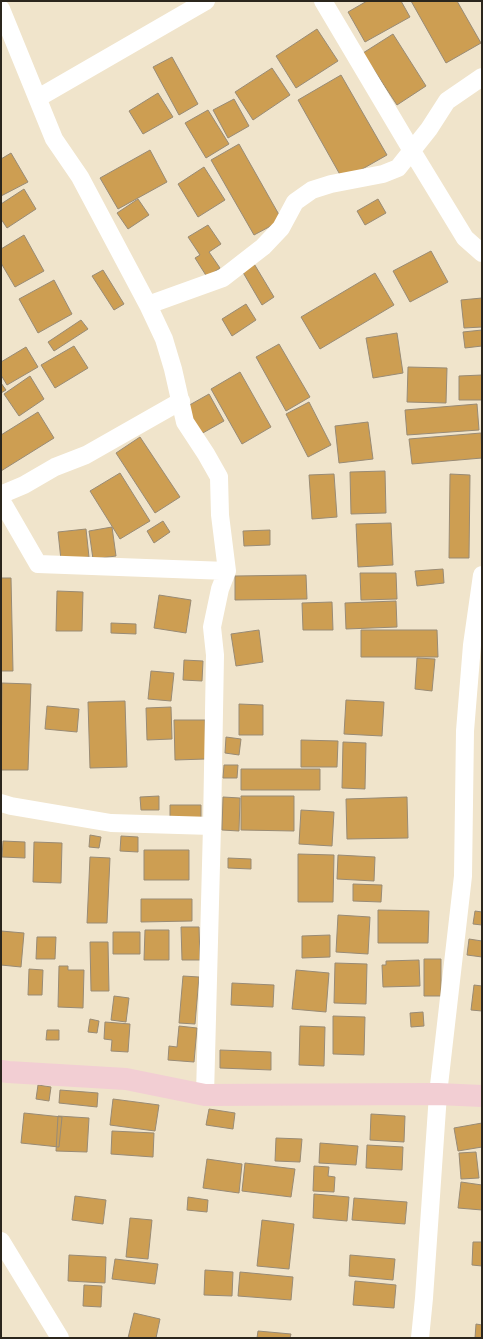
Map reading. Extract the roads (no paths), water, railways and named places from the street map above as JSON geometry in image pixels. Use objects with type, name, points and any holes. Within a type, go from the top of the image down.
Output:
[{"type":"street","points":[[38,98],[206,1]]},
{"type":"street","points":[[323,1],[465,238],[482,253]]},
{"type":"street","points":[[1,9],[54,139],[80,177],[148,305],[164,340],[181,401],[184,422],[206,454],[219,477],[220,515],[227,571],[220,589],[212,627],[215,655],[205,1095]]},
{"type":"street","points":[[148,305],[223,278],[263,247],[281,228],[295,202],[312,190],[331,184],[383,174],[398,168],[429,129],[447,101],[482,77]]},
{"type":"street","points":[[1,494],[24,485],[55,467],[86,455],[181,401]]},
{"type":"street","points":[[1,500],[38,564],[227,571]]},
{"type":"street","points":[[420,1338],[438,1094],[463,876],[465,731],[472,645],[482,576]]},
{"type":"street","points":[[1,803],[11,806],[111,822],[212,826]]},
{"type":"street","points":[[3,1072],[126,1079],[205,1095],[438,1094],[482,1096]]},
{"type":"street","points":[[1,1241],[60,1338]]}]
